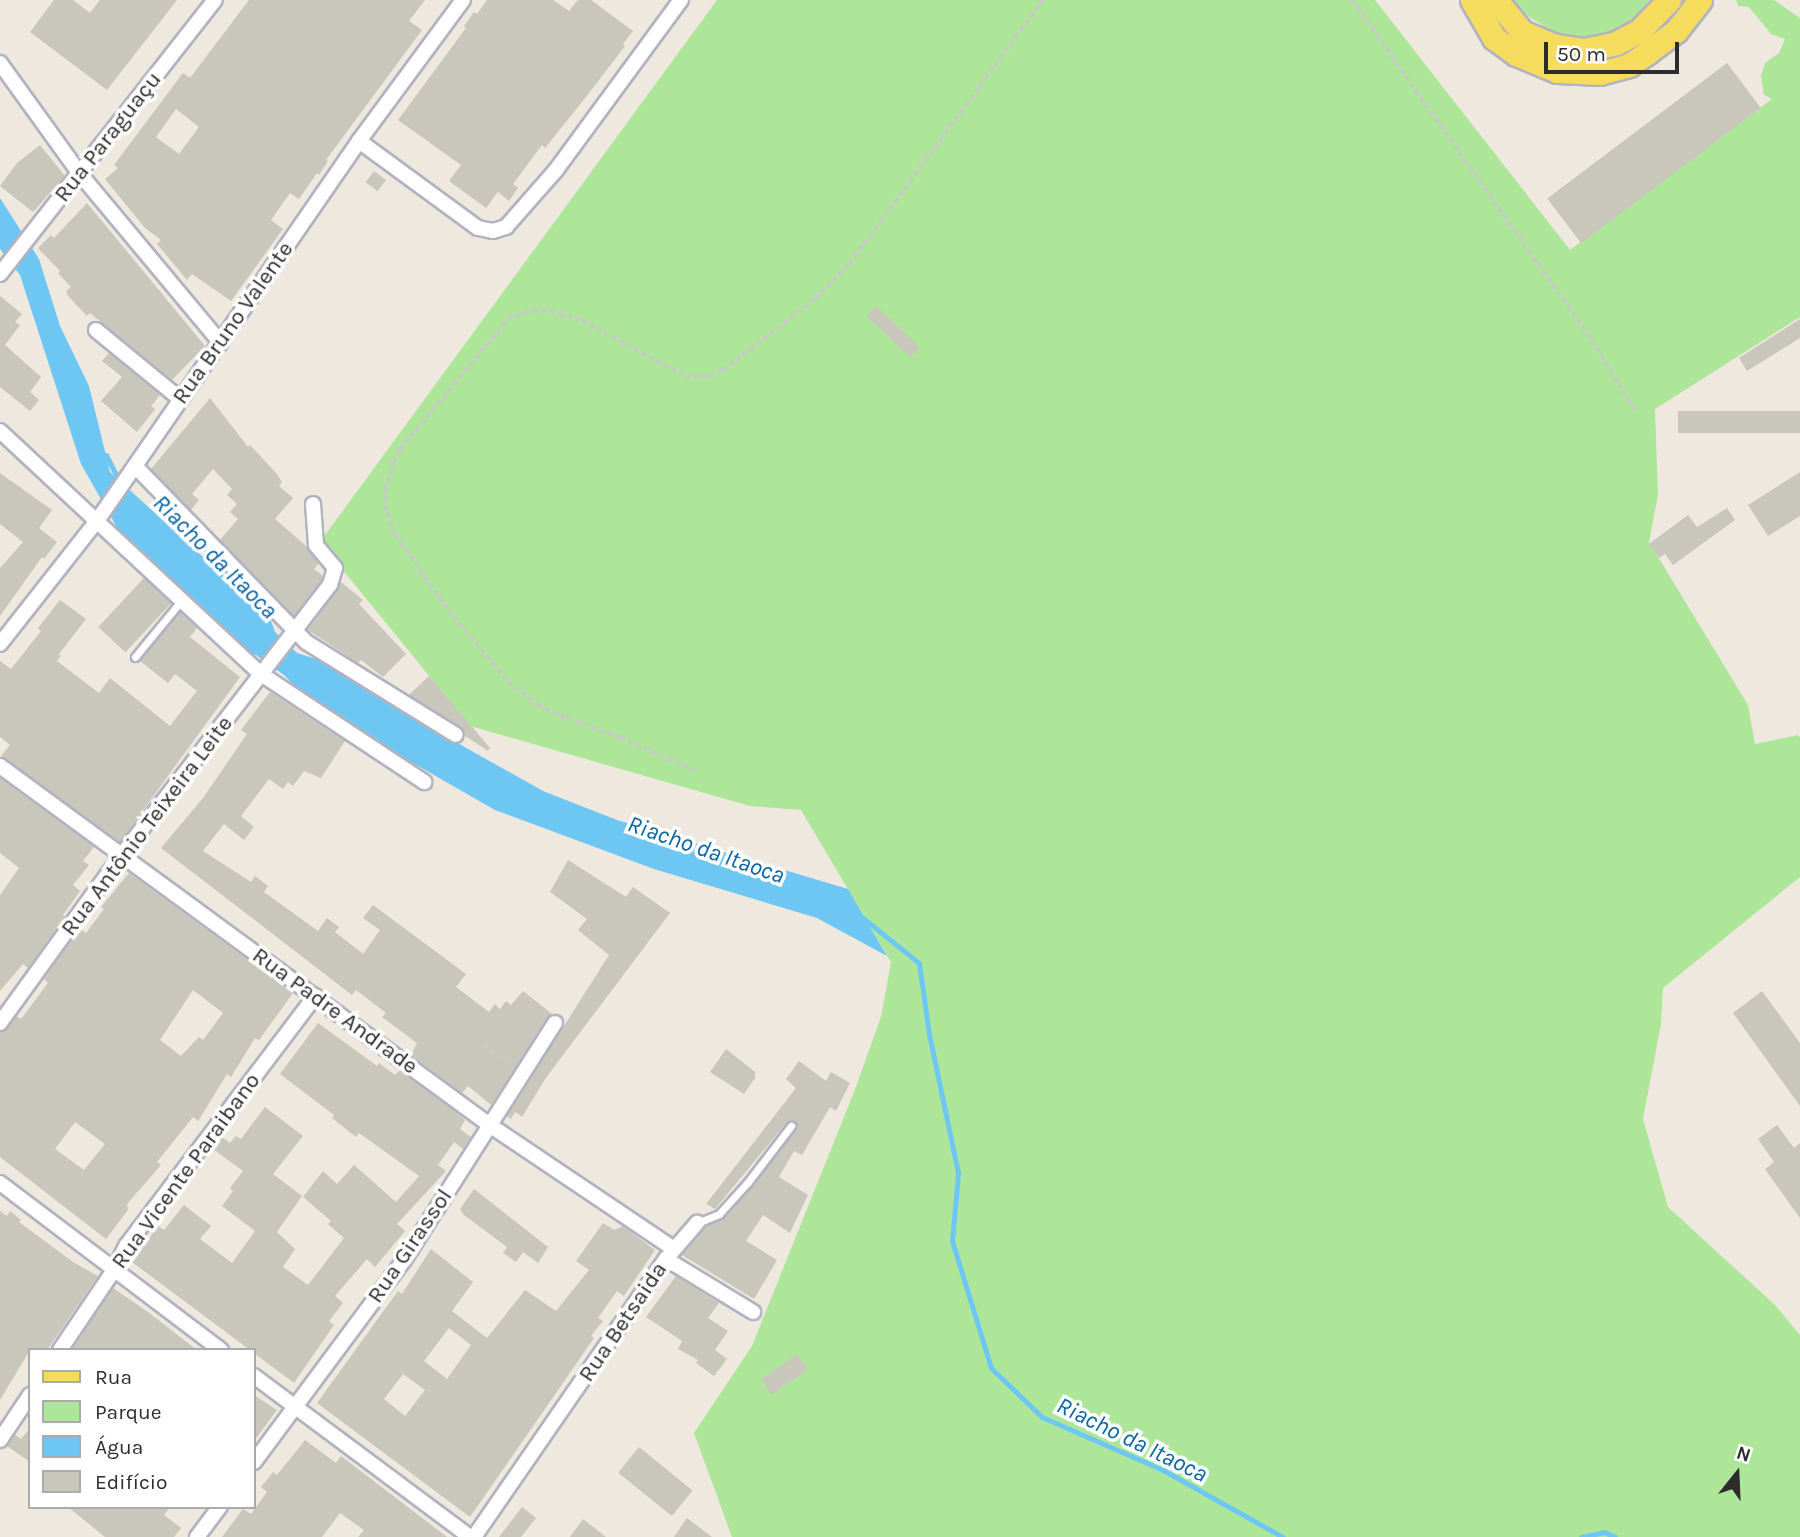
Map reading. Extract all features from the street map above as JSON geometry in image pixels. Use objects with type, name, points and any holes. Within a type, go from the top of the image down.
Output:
[{"type":"main road","points":[[1472,0],[1494,38],[1516,54],[1557,71],[1600,73],[1629,65],[1648,52],[1676,31],[1700,0]]},
{"type":"main road","points":[[1496,0],[1522,32],[1552,45],[1584,50],[1616,43],[1639,31],[1669,0]]},
{"type":"street","name":"Rua Paraguaçu","points":[[0,274],[215,0]]},
{"type":"street","name":"Rua Bruno Valente","points":[[0,644],[97,519],[359,141],[463,0]]},
{"type":"street","points":[[359,141],[478,228],[493,231],[506,227],[556,170],[681,0]]},
{"type":"street","points":[[0,63],[80,174],[221,343]]},
{"type":"street","points":[[96,330],[180,399]]},
{"type":"street","points":[[0,431],[97,519],[181,601],[265,671],[424,782]]},
{"type":"street","points":[[132,469],[291,633],[456,735]]},
{"type":"street","name":"Rua Antônio Teixeira Leite","points":[[0,1023],[121,856],[330,585],[335,572],[316,545],[313,504]]},
{"type":"street","name":"Rua Padre Andrade","points":[[0,766],[491,1126],[753,1312]]},
{"type":"street","name":"Rua Vicente Paraibano","points":[[61,1348],[114,1270],[127,1245],[315,996]]},
{"type":"street","name":"Rua Girassol","points":[[256,1459],[404,1260],[555,1023]]},
{"type":"street","points":[[0,1183],[218,1348]]},
{"type":"street","name":"Rua Betsaida","points":[[472,1537],[670,1254],[697,1223]]},
{"type":"street","points":[[256,1378],[472,1537]]},
{"type":"street","points":[[0,1440],[28,1398]]},
{"type":"street","points":[[197,1537],[218,1509]]},
{"type":"lane","points":[[135,657],[181,601]]},
{"type":"lane","name":"Rua Betsaida","points":[[697,1223],[719,1214],[748,1182],[791,1126]]},
{"type":"path","points":[[695,771],[620,738],[557,716],[539,706],[506,680],[447,609],[394,534],[386,510],[385,491],[393,463],[399,450],[509,319],[524,313],[542,309],[582,320],[686,376],[710,376],[723,370],[815,299],[849,264],[1043,0]]},
{"type":"path","points":[[1352,0],[1588,334],[1636,412]]},
{"type":"path","points":[[484,1045],[523,1072]]},
{"type":"green space","points":[[717,0],[1375,0],[1570,250],[1772,99],[1764,95],[1761,76],[1765,63],[1779,53],[1785,39],[1771,34],[1749,7],[1738,6],[1736,0],[1774,0],[1800,18],[1800,317],[1655,409],[1658,495],[1649,542],[1748,705],[1755,744],[1798,735],[1800,737],[1800,877],[1663,988],[1661,1024],[1643,1119],[1668,1207],[1775,1305],[1800,1335],[1800,1537],[732,1537],[694,1433],[752,1346],[854,1092],[881,1017],[891,962],[801,810],[750,806],[470,726],[320,542]]},
{"type":"green space","points":[[1514,0],[1649,0],[1638,16],[1624,26],[1590,38],[1558,35],[1528,16]]},
{"type":"water","points":[[0,198],[39,259],[60,326],[89,386],[110,472],[270,618],[275,632],[297,653],[322,661],[404,713],[543,791],[617,820],[848,889],[887,956],[817,918],[654,869],[495,810],[317,708],[284,675],[256,655],[242,653],[119,531],[81,464],[20,275],[0,249]]},
{"type":"building","points":[[54,0],[73,0],[90,13],[100,0],[177,0],[107,90],[30,32]]},
{"type":"building","points":[[249,0],[425,0],[409,21],[422,30],[326,160],[328,161],[319,175],[317,173],[299,199],[290,193],[271,220],[283,229],[231,301],[192,274],[187,280],[157,244],[161,240],[145,228],[105,179],[118,168],[114,165],[183,73],[190,78]],"holes":[[[176,109],[199,127],[179,154],[156,137]]]},
{"type":"building","points":[[487,0],[553,0],[569,11],[578,0],[591,0],[633,31],[623,44],[625,46],[586,97],[545,148],[542,145],[513,184],[518,188],[509,201],[498,192],[486,208],[449,181],[461,165],[398,120],[466,28],[464,26],[474,12],[477,14]]},
{"type":"building","points":[[1727,63],[1761,108],[1581,243],[1547,198]]},
{"type":"building","points":[[40,145],[65,176],[33,212],[0,186],[17,163]]},
{"type":"building","points":[[374,171],[386,180],[378,191],[366,182]]},
{"type":"building","points":[[87,203],[205,346],[172,380],[90,313],[87,316],[68,296],[66,291],[71,287],[58,273],[60,271],[38,248],[51,235],[54,238]]},
{"type":"building","points":[[0,296],[22,314],[15,322],[20,325],[5,345],[41,377],[30,392],[39,400],[30,411],[0,387]]},
{"type":"building","points":[[876,306],[920,347],[910,357],[866,316]]},
{"type":"building","points":[[1800,319],[1800,338],[1747,371],[1739,358]]},
{"type":"building","points":[[109,353],[160,395],[151,406],[155,409],[137,432],[101,401],[122,377],[102,361]]},
{"type":"building","points":[[210,398],[248,447],[250,445],[276,473],[282,482],[279,486],[293,498],[275,519],[306,546],[319,563],[314,569],[323,576],[321,581],[294,616],[220,540],[238,519],[230,512],[237,504],[227,495],[232,489],[213,469],[192,494],[199,500],[191,510],[151,469]]},
{"type":"building","points":[[1678,411],[1800,411],[1800,433],[1678,433]]},
{"type":"building","points":[[1800,472],[1800,516],[1768,536],[1748,505]]},
{"type":"building","points":[[0,473],[52,510],[39,528],[57,542],[44,559],[42,557],[0,616],[0,568],[23,542],[0,524]]},
{"type":"building","points":[[1727,508],[1735,520],[1673,565],[1665,554],[1659,558],[1649,544],[1688,515],[1697,527]]},
{"type":"building","points":[[144,578],[171,603],[125,652],[98,627]]},
{"type":"building","points":[[341,582],[363,600],[359,604],[406,654],[383,677],[361,660],[358,663],[308,630]]},
{"type":"building","points":[[60,600],[86,619],[59,654],[61,656],[57,661],[99,693],[110,678],[170,726],[197,691],[175,674],[168,683],[140,661],[180,612],[197,628],[190,637],[240,677],[120,842],[1,756],[10,745],[0,737],[0,661],[11,669],[41,631],[38,628]]},
{"type":"building","points":[[429,676],[490,748],[488,751],[465,736],[461,727],[409,695]]},
{"type":"building","points":[[270,692],[345,741],[321,778],[304,771],[293,786],[288,782],[283,789],[269,779],[241,816],[254,827],[244,840],[224,824],[203,851],[251,882],[255,876],[268,886],[264,892],[318,931],[327,918],[339,927],[335,932],[363,954],[380,930],[363,918],[373,905],[466,974],[456,987],[489,1012],[495,1004],[500,1009],[506,1001],[511,1005],[523,991],[552,1014],[491,1105],[468,1086],[462,1093],[411,1055],[417,1043],[382,1017],[386,1013],[356,990],[352,995],[161,848],[203,798],[247,734],[241,730]]},
{"type":"building","points":[[0,778],[94,847],[83,861],[89,865],[73,885],[80,891],[63,915],[65,916],[28,968],[23,964],[0,991],[0,895],[19,868],[0,853]]},
{"type":"building","points":[[568,860],[626,897],[633,887],[670,913],[545,1079],[522,1117],[515,1112],[511,1119],[507,1116],[609,955],[578,930],[587,919],[550,892]]},
{"type":"building","points":[[129,873],[293,993],[259,1040],[255,1038],[231,1077],[227,1074],[198,1121],[193,1117],[157,1162],[161,1165],[127,1204],[128,1210],[106,1239],[0,1157],[0,1032],[7,1029],[17,1016],[21,1019],[48,983],[44,979],[80,928],[86,933],[104,909],[101,907]],"holes":[[[193,990],[223,1013],[203,1040],[199,1037],[181,1056],[160,1040]],[[75,1122],[105,1144],[84,1170],[55,1149]]]},
{"type":"building","points":[[1762,991],[1800,1043],[1800,1106],[1733,1013]]},
{"type":"building","points":[[318,1023],[377,1066],[379,1063],[395,1075],[399,1071],[449,1107],[465,1120],[460,1129],[471,1137],[463,1149],[454,1142],[438,1165],[446,1171],[397,1224],[405,1231],[375,1267],[367,1259],[335,1296],[343,1303],[329,1321],[334,1325],[294,1383],[256,1355],[256,1348],[247,1348],[132,1262],[158,1226],[164,1230],[184,1205],[211,1226],[200,1239],[232,1263],[255,1231],[222,1206],[233,1191],[230,1188],[243,1171],[213,1149],[222,1137],[230,1143],[236,1136],[241,1139],[265,1107],[303,1136],[273,1174],[302,1196],[277,1232],[295,1249],[283,1267],[308,1285],[344,1238],[328,1224],[331,1221],[303,1197],[323,1171],[337,1184],[354,1165],[396,1202],[419,1176],[359,1133],[356,1137],[332,1118],[334,1115],[280,1074]]},
{"type":"building","points":[[726,1049],[755,1072],[755,1078],[744,1094],[710,1072]]},
{"type":"building","points":[[799,1061],[826,1081],[831,1072],[850,1083],[836,1111],[830,1107],[802,1155],[794,1151],[779,1177],[808,1195],[790,1233],[763,1215],[746,1241],[777,1260],[754,1299],[682,1255],[706,1226],[724,1218],[796,1130],[795,1122],[787,1122],[715,1209],[706,1204],[796,1088],[786,1079]]},
{"type":"building","points":[[1777,1125],[1794,1148],[1800,1143],[1800,1218],[1765,1169],[1774,1162],[1758,1139]]},
{"type":"building","points":[[474,1189],[548,1247],[538,1263],[523,1252],[516,1262],[503,1253],[507,1247],[464,1215],[460,1209]]},
{"type":"building","points":[[0,1211],[7,1216],[10,1211],[21,1220],[19,1222],[73,1262],[98,1276],[48,1348],[28,1348],[28,1353],[0,1400]]},
{"type":"building","points":[[603,1223],[614,1230],[623,1226],[655,1250],[624,1296],[617,1291],[598,1318],[603,1321],[591,1336],[594,1338],[470,1517],[317,1403],[398,1291],[402,1294],[431,1249],[473,1282],[452,1311],[487,1338],[525,1290],[556,1311],[589,1270],[576,1261]],"holes":[[[449,1328],[471,1345],[447,1379],[424,1361]],[[403,1374],[425,1390],[405,1416],[384,1399]]]},
{"type":"building","points":[[676,1276],[719,1303],[708,1318],[728,1331],[715,1350],[727,1359],[714,1376],[696,1363],[698,1360],[678,1349],[682,1341],[646,1317]]},
{"type":"building","points":[[113,1288],[194,1348],[73,1348]]},
{"type":"building","points":[[797,1354],[808,1370],[772,1395],[761,1379]]},
{"type":"building","points":[[256,1396],[277,1410],[256,1438]]},
{"type":"building","points":[[28,1430],[28,1461],[7,1446],[15,1435],[21,1439]]},
{"type":"building","points":[[305,1440],[336,1463],[341,1456],[447,1537],[358,1537],[364,1530],[340,1513],[322,1537],[222,1537],[243,1509],[251,1514],[256,1509],[267,1492],[261,1487],[273,1472],[277,1475]]},
{"type":"building","points":[[639,1447],[693,1490],[672,1516],[618,1473]]},
{"type":"building","points":[[522,1507],[536,1518],[521,1537],[499,1537]]},
{"type":"building","points":[[70,1509],[168,1509],[164,1515],[181,1528],[174,1537],[105,1537]]},
{"type":"building","points":[[687,1518],[712,1537],[674,1537]]},
{"type":"building","points":[[583,1519],[606,1537],[570,1537]]},
{"type":"waterway","name":"Riacho da Itaoca","points":[[106,455],[120,483]]},
{"type":"waterway","name":"Riacho da Itaoca","points":[[863,918],[919,963],[929,1034],[958,1173],[952,1241],[991,1368],[1042,1417],[1163,1470],[1283,1537]]},
{"type":"waterway","name":"Riacho da Itaoca","points":[[1581,1537],[1604,1532],[1615,1537]]}]
